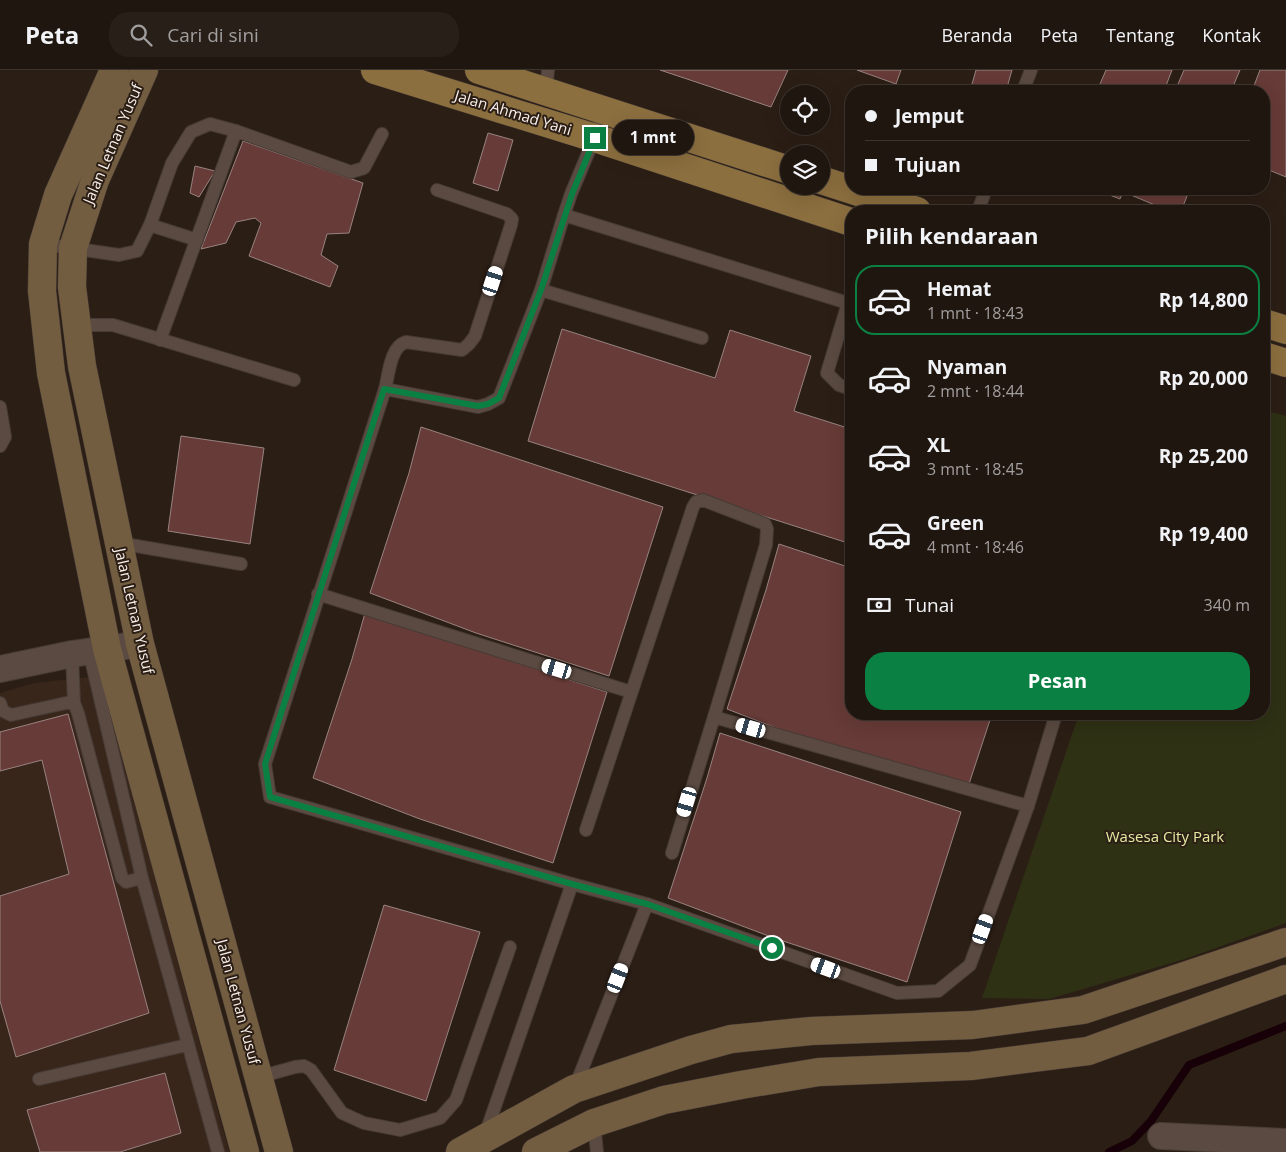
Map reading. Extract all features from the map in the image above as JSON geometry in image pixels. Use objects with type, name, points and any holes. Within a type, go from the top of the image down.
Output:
[{"type":"main road","name":"Jalan Ahmad Yani","points":[[374,70],[595,138],[845,220]]},
{"type":"main road","name":"Jalan Ahmad Yani","points":[[479,70],[547,81],[606,110],[780,167]]},
{"type":"main road","points":[[830,183],[845,188]]},
{"type":"main road","points":[[867,195],[898,205]]},
{"type":"main road","points":[[1270,325],[1286,330]]},
{"type":"main road","points":[[1270,358],[1286,364]]},
{"type":"street","name":"Jalan Letnan Yusuf","points":[[114,70],[58,194],[43,244],[42,291],[51,373],[89,651],[245,1152]]},
{"type":"street","name":"Jalan Letnan Yusuf","points":[[144,70],[95,180],[74,248],[72,287],[82,366],[140,644],[279,1152]]},
{"type":"street","points":[[0,669],[89,651],[140,644]]},
{"type":"street","points":[[472,1146],[574,1089],[731,1039],[811,1031],[973,1025],[1082,1010],[1280,944]]},
{"type":"street","points":[[536,1152],[594,1123],[664,1100],[819,1072],[971,1066],[1088,1051],[1286,978]]},
{"type":"street","points":[[1161,1136],[1286,1142]]},
{"type":"lane","points":[[1025,85],[1031,70]]},
{"type":"lane","points":[[384,389],[478,406],[488,404],[499,398],[541,290],[572,194],[606,110]]},
{"type":"lane","points":[[43,244],[120,255],[137,251],[150,225],[172,162],[191,132],[210,124],[236,131],[351,172],[364,168],[382,134]]},
{"type":"lane","points":[[160,340],[236,131]]},
{"type":"lane","points":[[437,190],[507,214],[512,219],[511,226],[475,336],[469,344],[462,350],[406,342],[400,344],[395,349],[265,764],[270,797],[647,904],[897,993],[938,991],[970,965],[1028,806],[1054,720]]},
{"type":"lane","points":[[564,216],[845,301]]},
{"type":"lane","points":[[150,225],[197,240]]},
{"type":"lane","points":[[541,290],[702,338]]},
{"type":"lane","points":[[845,318],[827,373],[839,385],[845,387]]},
{"type":"lane","points":[[77,325],[113,325],[294,380]]},
{"type":"lane","points":[[0,407],[5,436],[0,446]]},
{"type":"lane","points":[[586,830],[692,507],[696,502],[703,500],[765,524],[767,529],[766,545],[672,853]]},
{"type":"lane","points":[[119,543],[241,564]]},
{"type":"lane","points":[[318,594],[631,692]]},
{"type":"lane","points":[[89,651],[74,704],[122,878],[126,882],[142,878]]},
{"type":"lane","points":[[89,651],[142,878],[218,1152]]},
{"type":"lane","points":[[0,703],[3,711],[11,714],[58,705],[74,704]]},
{"type":"lane","points":[[714,717],[1028,806]]},
{"type":"lane","points":[[472,1146],[572,884]]},
{"type":"lane","points":[[574,1089],[647,904]]},
{"type":"lane","points":[[259,1077],[304,1066],[311,1070],[342,1113],[364,1123],[400,1130],[440,1118],[456,1100],[510,947]]},
{"type":"lane","points":[[40,1080],[187,1045]]},
{"type":"lane","points":[[594,1123],[597,1152]]},
{"type":"shaded area","points":[[100,676],[229,1152],[0,1152],[0,693],[34,683]]},
{"type":"green space","name":"Wasesa City Park","points":[[1270,412],[1286,416],[1286,923],[1185,959],[1049,999],[982,998],[1077,720],[1270,720]]},
{"type":"building","points":[[660,70],[788,70],[771,107]]},
{"type":"building","points":[[857,70],[901,70],[896,84]]},
{"type":"building","points":[[976,70],[1012,70],[1008,85],[972,85]]},
{"type":"building","points":[[1106,70],[1172,70],[1166,85],[1100,85]]},
{"type":"building","points":[[1184,70],[1240,70],[1234,85],[1178,85]]},
{"type":"building","points":[[1260,70],[1286,70],[1286,177],[1270,170],[1270,85],[1254,85]]},
{"type":"building","points":[[488,133],[513,140],[498,191],[473,183]]},
{"type":"building","points":[[243,141],[363,183],[349,233],[327,234],[321,255],[338,266],[330,287],[249,256],[261,223],[255,218],[236,222],[226,243],[201,249]]},
{"type":"building","points":[[195,166],[215,171],[199,197],[190,193]]},
{"type":"building","points":[[1110,195],[1122,195],[1120,199]]},
{"type":"building","points":[[1131,195],[1188,195],[1183,205],[1155,205]]},
{"type":"building","points":[[562,329],[715,378],[730,330],[811,356],[794,411],[845,427],[845,542],[528,441]]},
{"type":"building","points":[[421,427],[663,507],[609,676],[476,633],[370,593],[409,473]]},
{"type":"building","points":[[181,436],[264,448],[250,544],[168,531]]},
{"type":"building","points":[[779,544],[845,566],[845,720],[990,720],[966,793],[833,750],[727,709]]},
{"type":"building","points":[[365,613],[607,692],[553,863],[420,819],[313,778]]},
{"type":"building","points":[[68,714],[149,1013],[16,1057],[0,1001],[0,896],[69,874],[42,760],[0,771],[0,732]]},
{"type":"building","points":[[720,733],[961,812],[907,982],[774,938],[668,898]]},
{"type":"building","points":[[384,905],[480,932],[426,1101],[334,1070]]},
{"type":"building","points":[[165,1073],[181,1133],[120,1152],[40,1152],[27,1110]]},
{"type":"waterway","points":[[1109,1152],[1132,1141],[1151,1121],[1189,1065],[1286,1026]]},
{"type":"route","points":[[595,138],[572,194],[541,290],[499,398],[488,404],[478,406],[384,389],[265,764],[270,797],[647,904],[772,948]]}]
